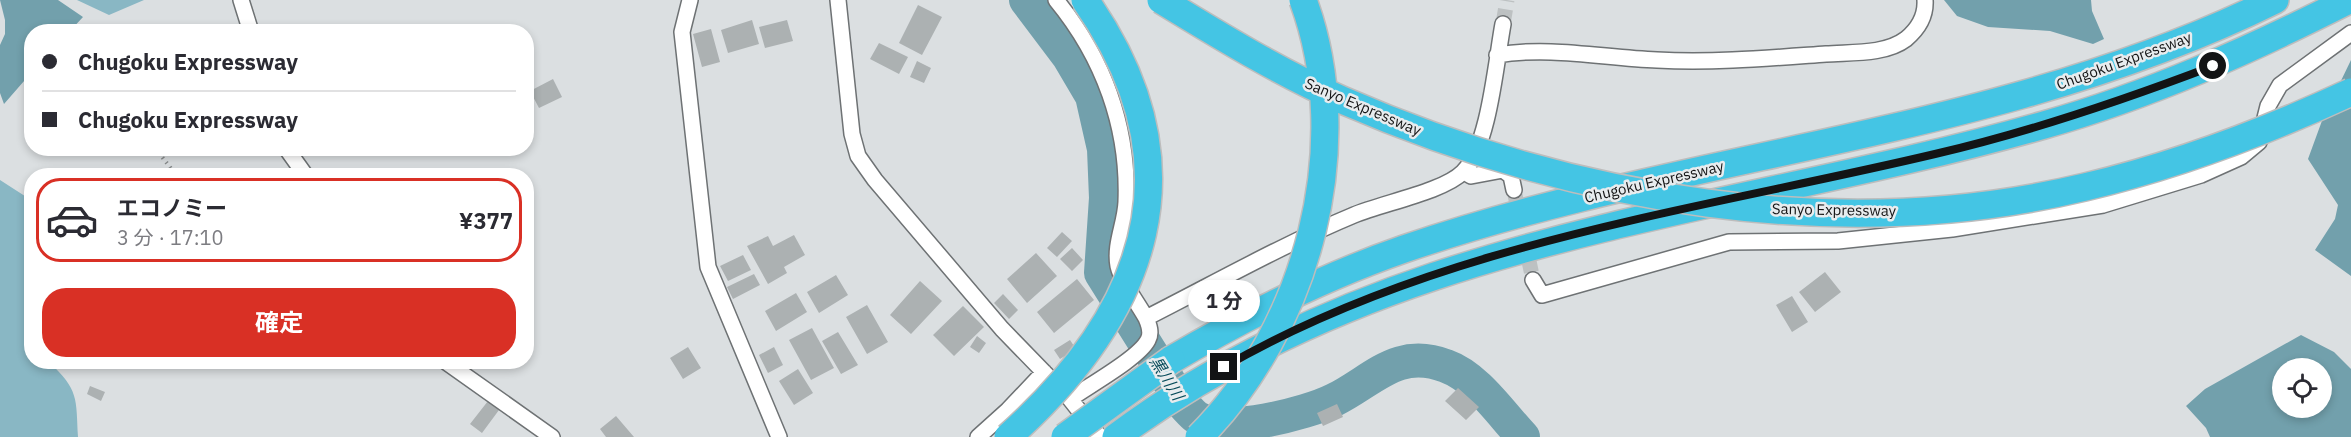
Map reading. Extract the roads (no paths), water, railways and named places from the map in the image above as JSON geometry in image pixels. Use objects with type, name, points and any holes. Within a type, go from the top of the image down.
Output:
[{"type":"highway","points":[[1008,437],[1065,380],[1103,330],[1134,265],[1144,227],[1148,185],[1147,144],[1139,106],[1117,50],[1085,0]]},
{"type":"highway","name":"Sanyo Expressway","points":[[1161,0],[1281,71],[1393,122],[1497,157],[1577,179],[1666,197],[1735,206],[1802,211],[1944,209],[2083,188],[2166,166],[2241,141],[2351,92]]},
{"type":"highway","points":[[1199,437],[1250,376],[1278,328],[1299,277],[1313,230],[1322,174],[1324,123],[1318,59],[1303,0]]},
{"type":"highway","name":"Chugoku Expressway","points":[[1065,437],[1171,360],[1213,336],[1331,278],[1403,249],[1573,200],[1900,126],[2051,88],[2164,49],[2275,0]]},
{"type":"highway","points":[[1116,437],[1195,384],[1301,327],[1407,284],[1559,237],[1936,154],[2121,102],[2213,66],[2349,0]]},
{"type":"street","points":[[241,0],[248,24]]},
{"type":"street","points":[[690,0],[682,32],[708,267],[779,437]]},
{"type":"street","points":[[838,0],[852,134],[858,156],[875,180],[1002,329],[1070,399],[1100,437]]},
{"type":"street","points":[[1056,0],[1072,19],[1104,74],[1115,107],[1124,151],[1126,203],[1117,254],[1119,269],[1150,328],[1149,339],[1138,352],[1070,399]]},
{"type":"street","points":[[1497,55],[1541,51],[1658,60],[1725,60],[1869,51],[1905,39],[1922,21],[1926,11],[1925,0]]},
{"type":"street","points":[[1146,318],[1300,239],[1356,214],[1444,184],[1464,172],[1481,142],[1503,24]]},
{"type":"street","points":[[1533,280],[1542,295],[1729,242],[1838,241],[1952,229],[2044,216],[2114,202],[2201,175],[2241,157],[2259,142],[2268,106],[2280,85],[2351,33]]},
{"type":"street","points":[[1464,172],[1471,176],[1503,170],[1511,176],[1514,189]]},
{"type":"street","points":[[456,369],[552,437]]},
{"type":"street","points":[[978,437],[1008,410],[1044,372]]},
{"type":"waterway","name":"黒川川","points":[[1026,0],[1069,57],[1092,96],[1104,149],[1106,198],[1101,273],[1183,404],[1194,416],[1209,422],[1225,424],[1285,416],[1334,400],[1399,363],[1429,361],[1446,366],[1468,378],[1523,437]]},
{"type":"tunnel","points":[[1503,24],[1507,0]]},
{"type":"tunnel","points":[[1514,190],[1533,280]]}]
